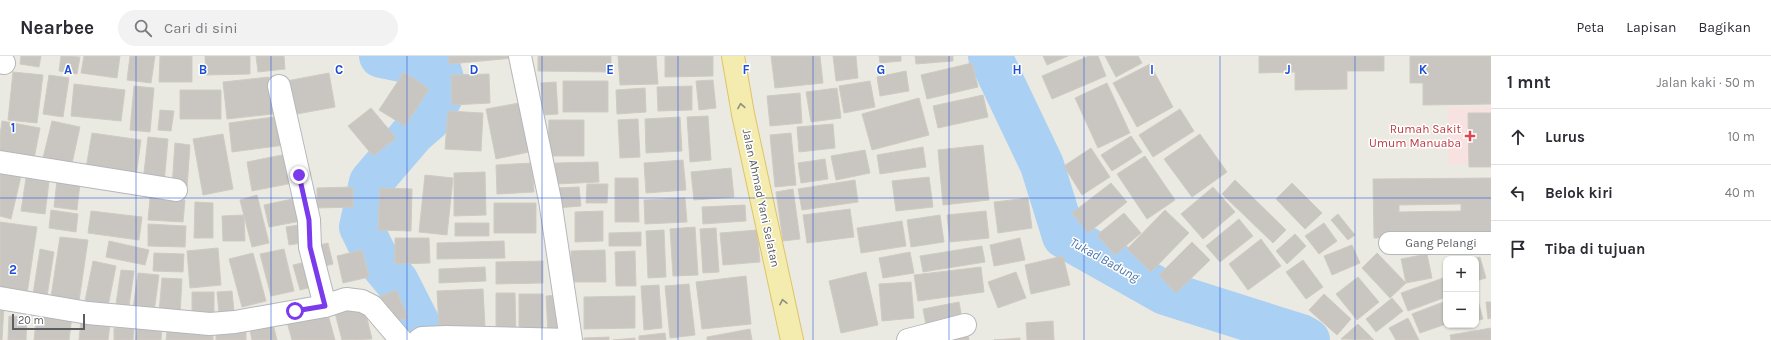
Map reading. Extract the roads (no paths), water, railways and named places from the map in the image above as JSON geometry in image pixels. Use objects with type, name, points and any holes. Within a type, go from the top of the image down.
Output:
[{"type":"main road","name":"Jalan Ahmad Yani Selatan","points":[[733,56],[743,114],[792,340]]},
{"type":"street","points":[[419,340],[422,338],[446,337],[571,340],[550,200],[520,56]]},
{"type":"street","points":[[279,86],[309,220],[310,247],[325,306]]},
{"type":"street","points":[[0,162],[176,190]]},
{"type":"street","name":"Gang Pelangi","points":[[1390,243],[1491,243]]},
{"type":"street","points":[[0,298],[88,313],[210,324],[235,322],[325,306],[346,299],[362,300],[372,306],[401,340]]},
{"type":"street","points":[[908,340],[965,325]]},
{"type":"waterway","points":[[381,56],[406,61],[437,62],[445,89],[429,119],[414,132],[371,182],[361,227],[376,257],[397,282],[421,329]]},
{"type":"waterway","name":"Tukad Badung","points":[[990,56],[1042,165],[1064,236],[1165,293],[1301,336],[1308,340]]},
{"type":"place","name":"Rumah Sakit Umum Manuaba","points":[[1470,136]]}]
